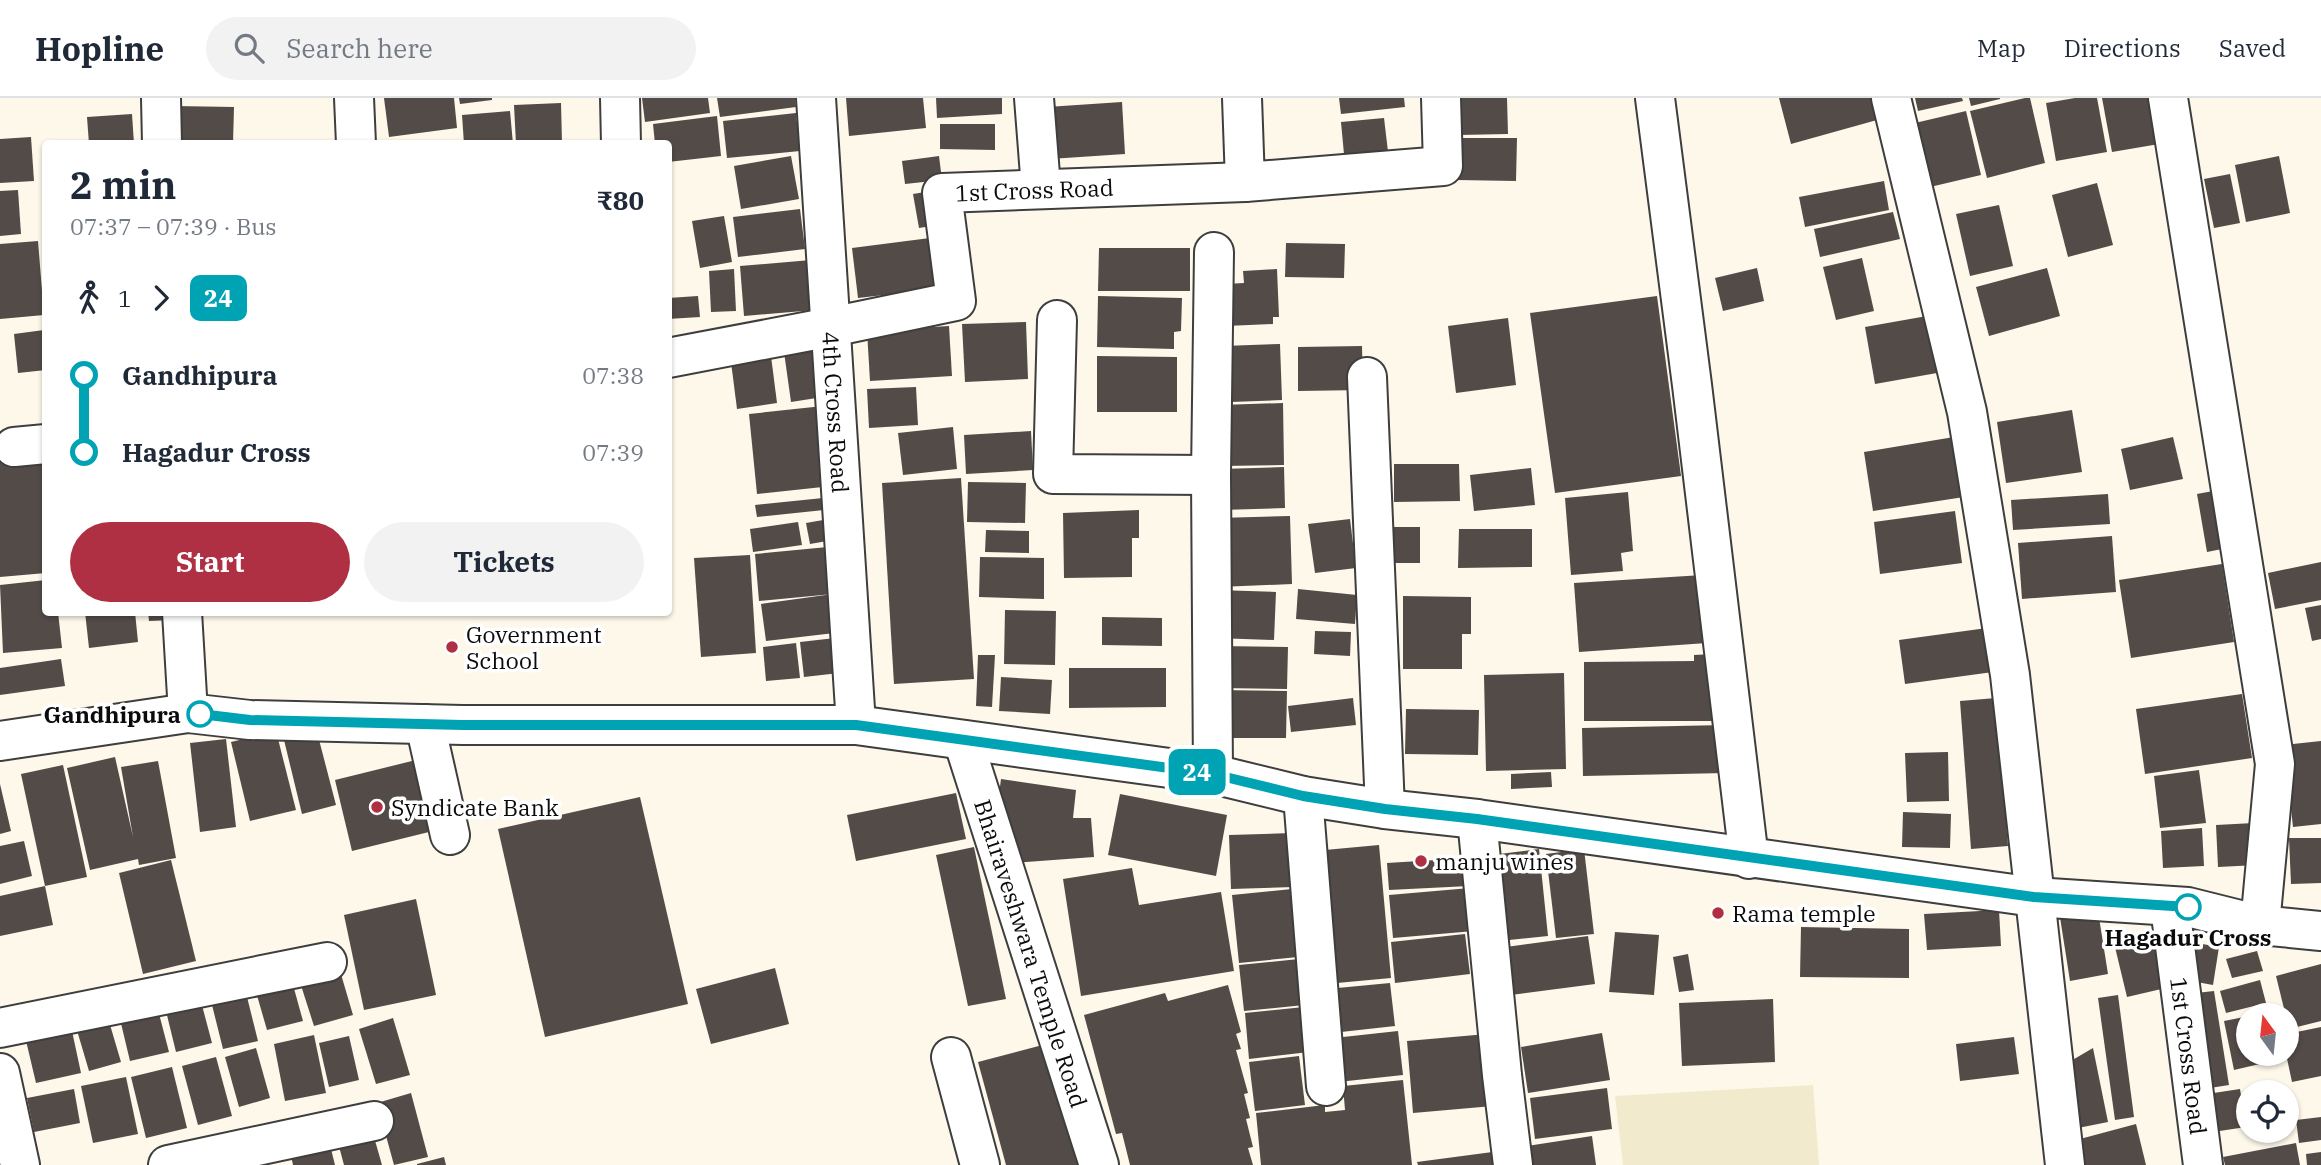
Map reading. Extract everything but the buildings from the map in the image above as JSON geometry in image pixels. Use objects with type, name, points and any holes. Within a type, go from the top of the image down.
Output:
[{"type":"street","points":[[161,98],[162,140]]},
{"type":"street","points":[[354,98],[356,140]]},
{"type":"street","points":[[620,98],[621,140]]},
{"type":"street","name":"4th Cross Road","points":[[816,98],[856,725]]},
{"type":"street","points":[[1034,98],[1041,188]]},
{"type":"street","points":[[1242,98],[1245,182]]},
{"type":"street","name":"1st Cross Road","points":[[672,357],[956,301],[942,192],[1245,182],[1443,166],[1441,98]]},
{"type":"street","points":[[1655,98],[1749,859]]},
{"type":"street","points":[[1891,98],[1967,412],[2010,675],[2065,1165]]},
{"type":"street","points":[[2168,98],[2275,764],[2260,925]]},
{"type":"street","points":[[1213,774],[1211,475],[1214,252]]},
{"type":"street","points":[[1057,320],[1053,474],[1211,475]]},
{"type":"street","points":[[1367,377],[1385,809]]},
{"type":"street","points":[[182,616],[188,713]]},
{"type":"street","points":[[0,741],[188,713],[250,720],[425,724],[856,725],[1213,774],[1303,796],[1385,809],[1477,819],[2034,897],[2188,907],[2260,925],[2321,931]]},
{"type":"street","points":[[425,724],[450,835]]},
{"type":"street","name":"Bhairaveshwara Temple Road","points":[[963,740],[1099,1165]]},
{"type":"street","points":[[1303,796],[1326,1086]]},
{"type":"street","points":[[1477,819],[1513,1165]]},
{"type":"street","name":"1st Cross Road","points":[[2170,907],[2203,1165]]},
{"type":"street","points":[[0,1028],[327,962]]},
{"type":"street","points":[[951,1057],[980,1165]]},
{"type":"street","points":[[0,1073],[5,1117],[20,1165]]},
{"type":"street","points":[[169,1165],[374,1121]]},
{"type":"shaded area","points":[[1813,1085],[1819,1165],[1623,1165],[1615,1096]]},
{"type":"bus line","name":"24","points":[[200,714],[250,720],[463,725],[856,725],[1213,774],[1303,796],[1385,809],[1477,819],[1749,859],[2034,897],[2188,907]]},
{"type":"place","name":"Government School","points":[[452,647]]},
{"type":"place","name":"Gandhipura","points":[[200,714]]},
{"type":"place","name":"Syndicate Bank","points":[[377,807]]},
{"type":"place","name":"manju wines","points":[[1421,861]]},
{"type":"place","name":"Hagadur Cross","points":[[2188,907]]},
{"type":"place","name":"Rama temple","points":[[1718,913]]}]
